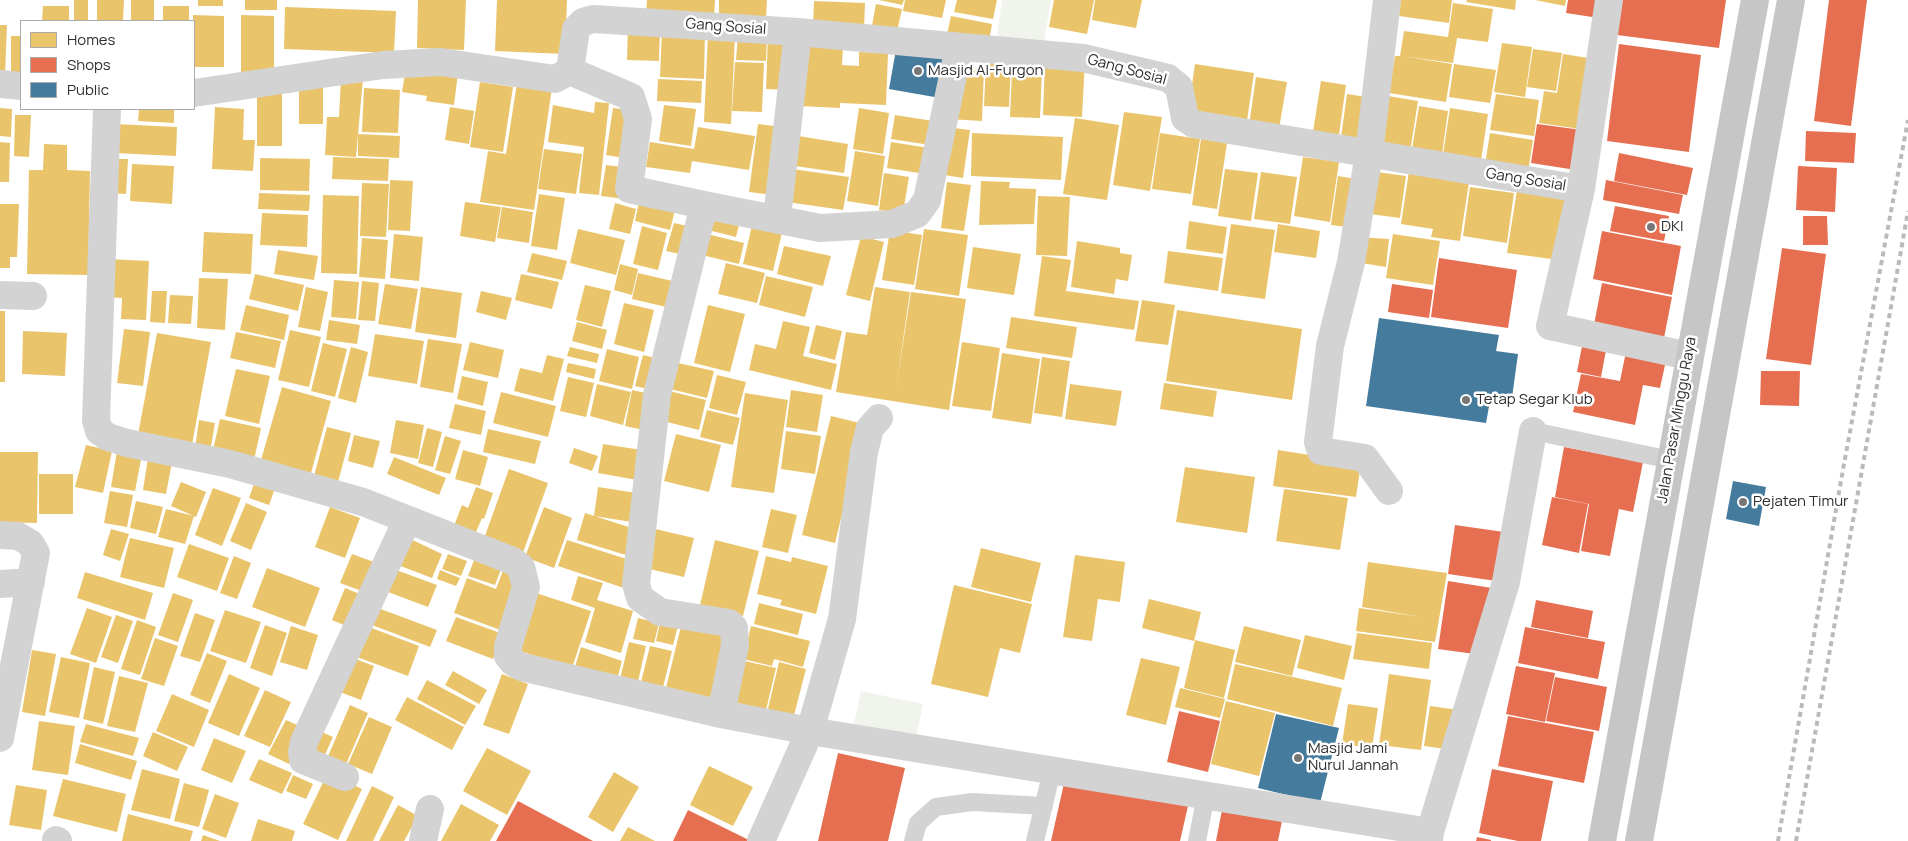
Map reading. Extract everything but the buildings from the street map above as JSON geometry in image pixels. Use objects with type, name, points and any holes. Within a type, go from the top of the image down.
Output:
[{"type":"main road","name":"Jalan Pasar Minggu Raya","points":[[1602,841],[1755,0]]},
{"type":"main road","points":[[1639,841],[1791,0]]},
{"type":"street","points":[[1387,0],[1369,154],[1351,262],[1330,346],[1318,442],[1321,451],[1365,458],[1389,490]]},
{"type":"street","points":[[1581,189],[1609,0]]},
{"type":"street","name":"Gang Sosial","points":[[570,71],[576,29],[583,22],[592,18],[798,32],[1083,58],[1168,78],[1179,87],[1185,118],[1194,124],[1581,189],[1563,329],[1689,356]]},
{"type":"street","points":[[777,218],[798,32]]},
{"type":"street","points":[[195,93],[383,66],[441,62],[555,79],[570,71],[631,97],[638,119],[629,189],[820,228],[892,224],[917,214],[927,200],[959,47]]},
{"type":"street","points":[[0,84],[20,86]]},
{"type":"street","points":[[107,110],[96,420],[99,431],[108,437],[127,443],[230,464],[363,502],[513,561],[521,567],[526,587],[508,646],[508,656],[513,662],[522,667],[721,714],[810,731],[1206,795],[1429,836],[1506,582],[1535,432]]},
{"type":"street","points":[[704,205],[657,395],[636,584],[640,598],[660,612],[729,623],[734,628],[735,645],[721,714]]},
{"type":"street","points":[[0,295],[33,296]]},
{"type":"street","points":[[761,841],[810,731],[842,620],[864,452],[870,428],[879,418]]},
{"type":"street","points":[[345,777],[303,760],[304,742],[407,520]]},
{"type":"street","points":[[0,535],[18,536],[30,543],[36,553],[0,738]]},
{"type":"street","points":[[0,584],[31,582]]},
{"type":"street","points":[[423,841],[430,809]]},
{"type":"lane","points":[[1535,432],[1670,460]]},
{"type":"lane","points":[[1035,841],[1052,771]]},
{"type":"lane","points":[[1196,841],[1206,795]]},
{"type":"lane","points":[[913,841],[918,823],[936,807],[972,802],[1044,806]]},
{"type":"shaded area","points":[[1002,0],[1051,0],[1043,49],[996,42]]},
{"type":"shaded area","points":[[861,691],[923,704],[916,737],[854,724]]},
{"type":"railway","points":[[1778,841],[1844,464],[1908,120]]},
{"type":"railway","points":[[1796,841],[1908,211]]},
{"type":"place","name":"Masjid AI-Furgon","points":[[918,71]]},
{"type":"place","name":"DKI","points":[[1651,227]]},
{"type":"place","name":"Tetap Segar Klub","points":[[1466,400]]},
{"type":"place","name":"Pejaten Timur","points":[[1743,502]]},
{"type":"place","name":"Masjid Jami Nurul Jannah","points":[[1298,758]]}]
